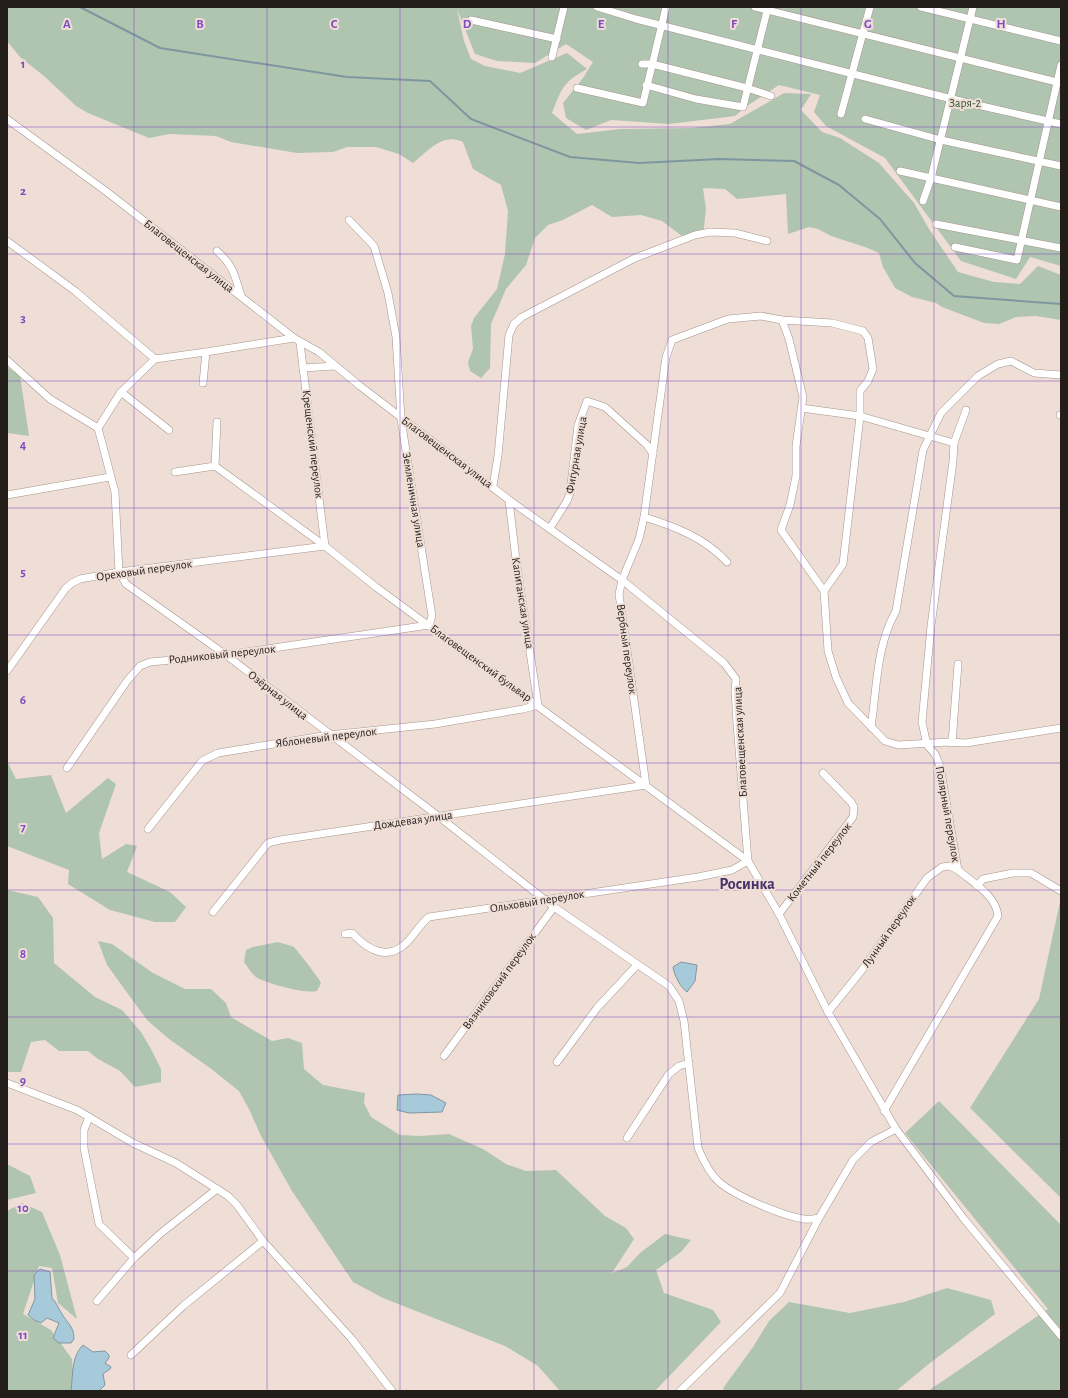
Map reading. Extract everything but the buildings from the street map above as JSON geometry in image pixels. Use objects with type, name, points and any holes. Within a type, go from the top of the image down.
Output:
[{"type":"street","points":[[552,57],[564,7]]},
{"type":"street","points":[[597,7],[951,98],[1061,124]]},
{"type":"street","points":[[577,88],[643,103],[646,85],[666,7]]},
{"type":"street","points":[[755,7],[960,59],[1059,82]]},
{"type":"street","points":[[841,114],[864,35],[870,7]]},
{"type":"street","points":[[921,7],[1061,41]]},
{"type":"street","points":[[923,201],[941,140],[973,7]]},
{"type":"street","points":[[646,85],[696,98],[743,107],[767,9]]},
{"type":"street","points":[[471,20],[557,39]]},
{"type":"street","points":[[642,64],[652,64],[747,88],[771,96]]},
{"type":"street","points":[[955,247],[1017,260],[1038,160],[1059,82],[1061,65]]},
{"type":"street","name":"Благовещенская улица","points":[[7,119],[107,192],[297,340],[319,352],[401,419],[510,500],[622,580],[715,655],[736,678],[735,690],[737,724],[748,861]]},
{"type":"street","points":[[865,119],[941,140],[1061,166]]},
{"type":"street","points":[[900,171],[1061,207]]},
{"type":"street","name":"Земленичная улица","points":[[349,220],[374,246],[388,293],[396,337],[401,419],[432,616],[429,625]]},
{"type":"street","points":[[936,224],[1061,248]]},
{"type":"street","points":[[493,486],[499,448],[509,335],[514,324],[522,317],[635,258],[695,234],[710,232],[735,233],[767,241]]},
{"type":"street","points":[[7,241],[75,291],[155,359]]},
{"type":"street","points":[[217,251],[228,261],[236,274],[242,297]]},
{"type":"street","name":"Вербный переулок","points":[[646,786],[619,594],[622,580],[639,539],[644,517],[654,454],[666,357],[672,340],[728,319],[761,316],[782,320]]},
{"type":"street","points":[[824,590],[843,564],[860,416],[860,391],[868,381],[873,369],[868,338],[863,332],[832,323],[782,320],[789,339],[803,397],[796,446],[796,476],[790,505],[781,530],[824,590],[828,651],[836,677],[848,703],[885,741],[898,745],[952,743],[966,744],[1061,728]]},
{"type":"street","points":[[98,428],[122,392],[155,359],[297,340]]},
{"type":"street","name":"Крещенский переулок","points":[[297,340],[303,368],[325,546]]},
{"type":"street","points":[[203,383],[206,352]]},
{"type":"street","points":[[7,360],[50,398],[98,428],[115,492],[119,572]]},
{"type":"street","points":[[871,727],[879,658],[889,623],[896,611],[923,450],[941,414],[978,376],[998,364],[1011,361],[1034,373],[1061,375]]},
{"type":"street","points":[[303,368],[335,366]]},
{"type":"street","points":[[122,392],[169,430]]},
{"type":"street","name":"Фигурная улица","points":[[550,528],[567,502],[570,493],[578,425],[587,401],[605,407],[647,445],[654,454]]},
{"type":"street","points":[[801,408],[860,416],[954,443]]},
{"type":"street","name":"Полярный переулок","points":[[884,1111],[998,916],[997,907],[992,898],[958,870],[940,766],[935,754],[927,745],[922,722],[931,626],[954,443],[966,410]]},
{"type":"street","points":[[175,472],[215,466],[217,422]]},
{"type":"street","name":"Благовещенский бульвар","points":[[215,466],[325,546],[376,587],[748,861]]},
{"type":"street","points":[[7,495],[110,477]]},
{"type":"street","name":"Капитанская улица","points":[[510,500],[516,560],[538,705]]},
{"type":"street","points":[[644,517],[673,526],[705,543],[726,562]]},
{"type":"street","name":"Ореховый переулок","points":[[7,671],[66,588],[72,582],[80,579],[119,572],[325,546]]},
{"type":"street","name":"Озёрная улица","points":[[119,572],[126,584],[226,655],[329,735],[438,816],[554,907],[669,986],[678,1001],[684,1021],[698,1148],[713,1174],[725,1186],[748,1199],[785,1215],[805,1220],[819,1218]]},
{"type":"street","name":"Родниковый переулок","points":[[67,768],[127,681],[140,666],[150,662],[226,655],[429,625]]},
{"type":"street","points":[[952,743],[958,664]]},
{"type":"street","name":"Яблоневый переулок","points":[[148,828],[202,761],[210,756],[233,750],[329,735],[436,724],[538,705]]},
{"type":"street","name":"Кометный переулок","points":[[779,914],[854,817],[854,807],[851,802],[823,773]]},
{"type":"street","name":"Дождевая улица","points":[[213,912],[268,843],[438,816],[646,786]]},
{"type":"street","points":[[748,861],[779,914],[828,1012],[884,1111],[964,1219],[1061,1336]]},
{"type":"street","name":"Ольховый переулок","points":[[345,934],[352,933],[367,947],[375,951],[388,952],[404,945],[417,928],[429,917],[698,877],[732,870],[748,861]]},
{"type":"street","name":"Лунный переулок","points":[[828,1012],[862,970],[927,878],[942,867],[950,866],[958,870]]},
{"type":"street","points":[[977,886],[983,880],[1013,873],[1030,873],[1061,891]]},
{"type":"street","name":"Вязниковский переулок","points":[[444,1056],[554,907]]},
{"type":"street","points":[[557,1062],[597,1008],[637,965]]},
{"type":"street","points":[[626,1138],[669,1074],[679,1066],[689,1063]]},
{"type":"street","points":[[7,1083],[77,1110],[133,1143],[176,1163],[217,1189],[237,1205],[263,1241],[351,1338],[392,1391]]},
{"type":"street","points":[[89,1117],[84,1130],[84,1148],[99,1224],[134,1258]]},
{"type":"street","points":[[680,1391],[780,1293],[819,1218],[854,1160],[871,1142],[896,1129]]},
{"type":"street","points":[[97,1301],[134,1258],[161,1233],[217,1189]]},
{"type":"street","points":[[131,1355],[183,1306],[263,1241]]},
{"type":"green space","name":"Заря-2","points":[[7,7],[1061,7],[1061,266],[1030,257],[1016,279],[961,261],[885,158],[826,126],[814,112],[820,95],[779,85],[747,106],[735,116],[669,124],[611,120],[586,130],[566,118],[563,103],[583,78],[593,62],[566,44],[535,63],[497,61],[475,54],[457,9],[464,41],[471,59],[485,66],[520,73],[567,53],[587,69],[572,78],[564,87],[552,113],[577,134],[620,129],[691,128],[730,124],[784,93],[811,94],[801,110],[822,132],[840,138],[879,163],[914,203],[929,229],[958,272],[994,282],[1020,284],[1038,266],[1061,275],[1061,320],[1036,316],[1016,317],[999,324],[984,323],[942,307],[936,303],[912,297],[895,288],[883,267],[879,253],[831,236],[818,229],[809,227],[788,234],[786,194],[737,199],[725,189],[703,188],[706,209],[703,236],[682,236],[662,221],[641,215],[612,217],[592,205],[563,220],[548,225],[535,238],[526,265],[506,289],[491,324],[490,368],[481,378],[470,371],[468,362],[473,349],[471,326],[474,318],[497,289],[505,254],[508,211],[501,185],[473,169],[463,142],[449,139],[442,141],[430,148],[413,163],[399,154],[376,147],[347,147],[333,152],[297,153],[231,142],[216,136],[169,134],[149,138],[88,113],[76,106],[44,76],[20,57],[7,41]]},
{"type":"green space","points":[[7,367],[20,376],[29,436],[7,433]]},
{"type":"green space","points":[[7,761],[16,779],[51,775],[66,813],[108,778],[116,784],[99,833],[102,859],[126,844],[137,846],[127,872],[170,892],[186,907],[175,922],[155,922],[110,910],[68,884],[69,870],[7,846]]},
{"type":"green space","points":[[7,890],[38,897],[53,918],[54,963],[95,997],[122,1010],[141,1032],[151,1049],[161,1069],[161,1082],[135,1087],[120,1071],[98,1059],[88,1051],[59,1051],[45,1040],[31,1042],[21,1072],[7,1072]]},
{"type":"green space","points":[[1061,897],[1061,1198],[970,1108],[1039,999]]},
{"type":"green space","points":[[98,941],[112,944],[153,973],[185,989],[211,989],[226,1003],[231,1017],[272,1041],[288,1038],[302,1043],[304,1069],[323,1085],[365,1093],[364,1103],[371,1117],[400,1135],[420,1136],[449,1134],[483,1149],[506,1164],[526,1171],[556,1170],[605,1216],[626,1228],[634,1239],[612,1273],[627,1267],[640,1253],[665,1234],[691,1240],[681,1252],[656,1270],[664,1293],[713,1310],[721,1322],[655,1391],[560,1391],[538,1366],[505,1346],[383,1298],[353,1282],[292,1191],[261,1136],[239,1091],[169,1039],[147,1020],[107,965]]},
{"type":"green space","points":[[278,942],[294,947],[303,958],[321,983],[317,991],[312,992],[296,990],[277,985],[261,980],[251,972],[244,962],[246,950],[253,947]]},
{"type":"green space","points":[[939,1101],[1061,1225],[1061,1391],[928,1391],[1048,1309],[905,1133]]},
{"type":"green space","points":[[7,1164],[30,1176],[36,1193],[7,1200]]},
{"type":"green space","points":[[22,1203],[42,1212],[60,1255],[77,1319],[58,1303],[52,1268],[39,1266],[23,1314],[51,1330],[72,1359],[74,1391],[7,1391],[7,1211]]},
{"type":"green space","points":[[947,1288],[991,1300],[995,1314],[930,1363],[896,1391],[723,1391],[724,1387],[753,1347],[769,1321],[789,1302],[850,1313],[904,1302]]},
{"type":"water","points":[[681,962],[697,965],[695,981],[687,992],[682,988],[678,981],[673,967]]},
{"type":"water","points":[[398,1095],[431,1095],[446,1103],[442,1112],[409,1113],[397,1110]]},
{"type":"water","points":[[40,1269],[50,1272],[52,1298],[72,1328],[74,1339],[71,1343],[59,1343],[53,1338],[59,1323],[47,1318],[41,1323],[28,1315],[35,1299],[34,1275]]},
{"type":"water","points":[[83,1345],[93,1352],[105,1351],[109,1355],[109,1358],[105,1363],[111,1367],[103,1374],[105,1385],[99,1391],[71,1391],[74,1361]]},
{"type":"waterway","points":[[80,7],[160,48],[347,77],[430,81],[471,119],[570,157],[639,163],[719,159],[794,161],[839,185],[880,219],[915,263],[954,296],[1061,304]]},
{"type":"district","name":"Росинка","points":[[747,884]]}]
